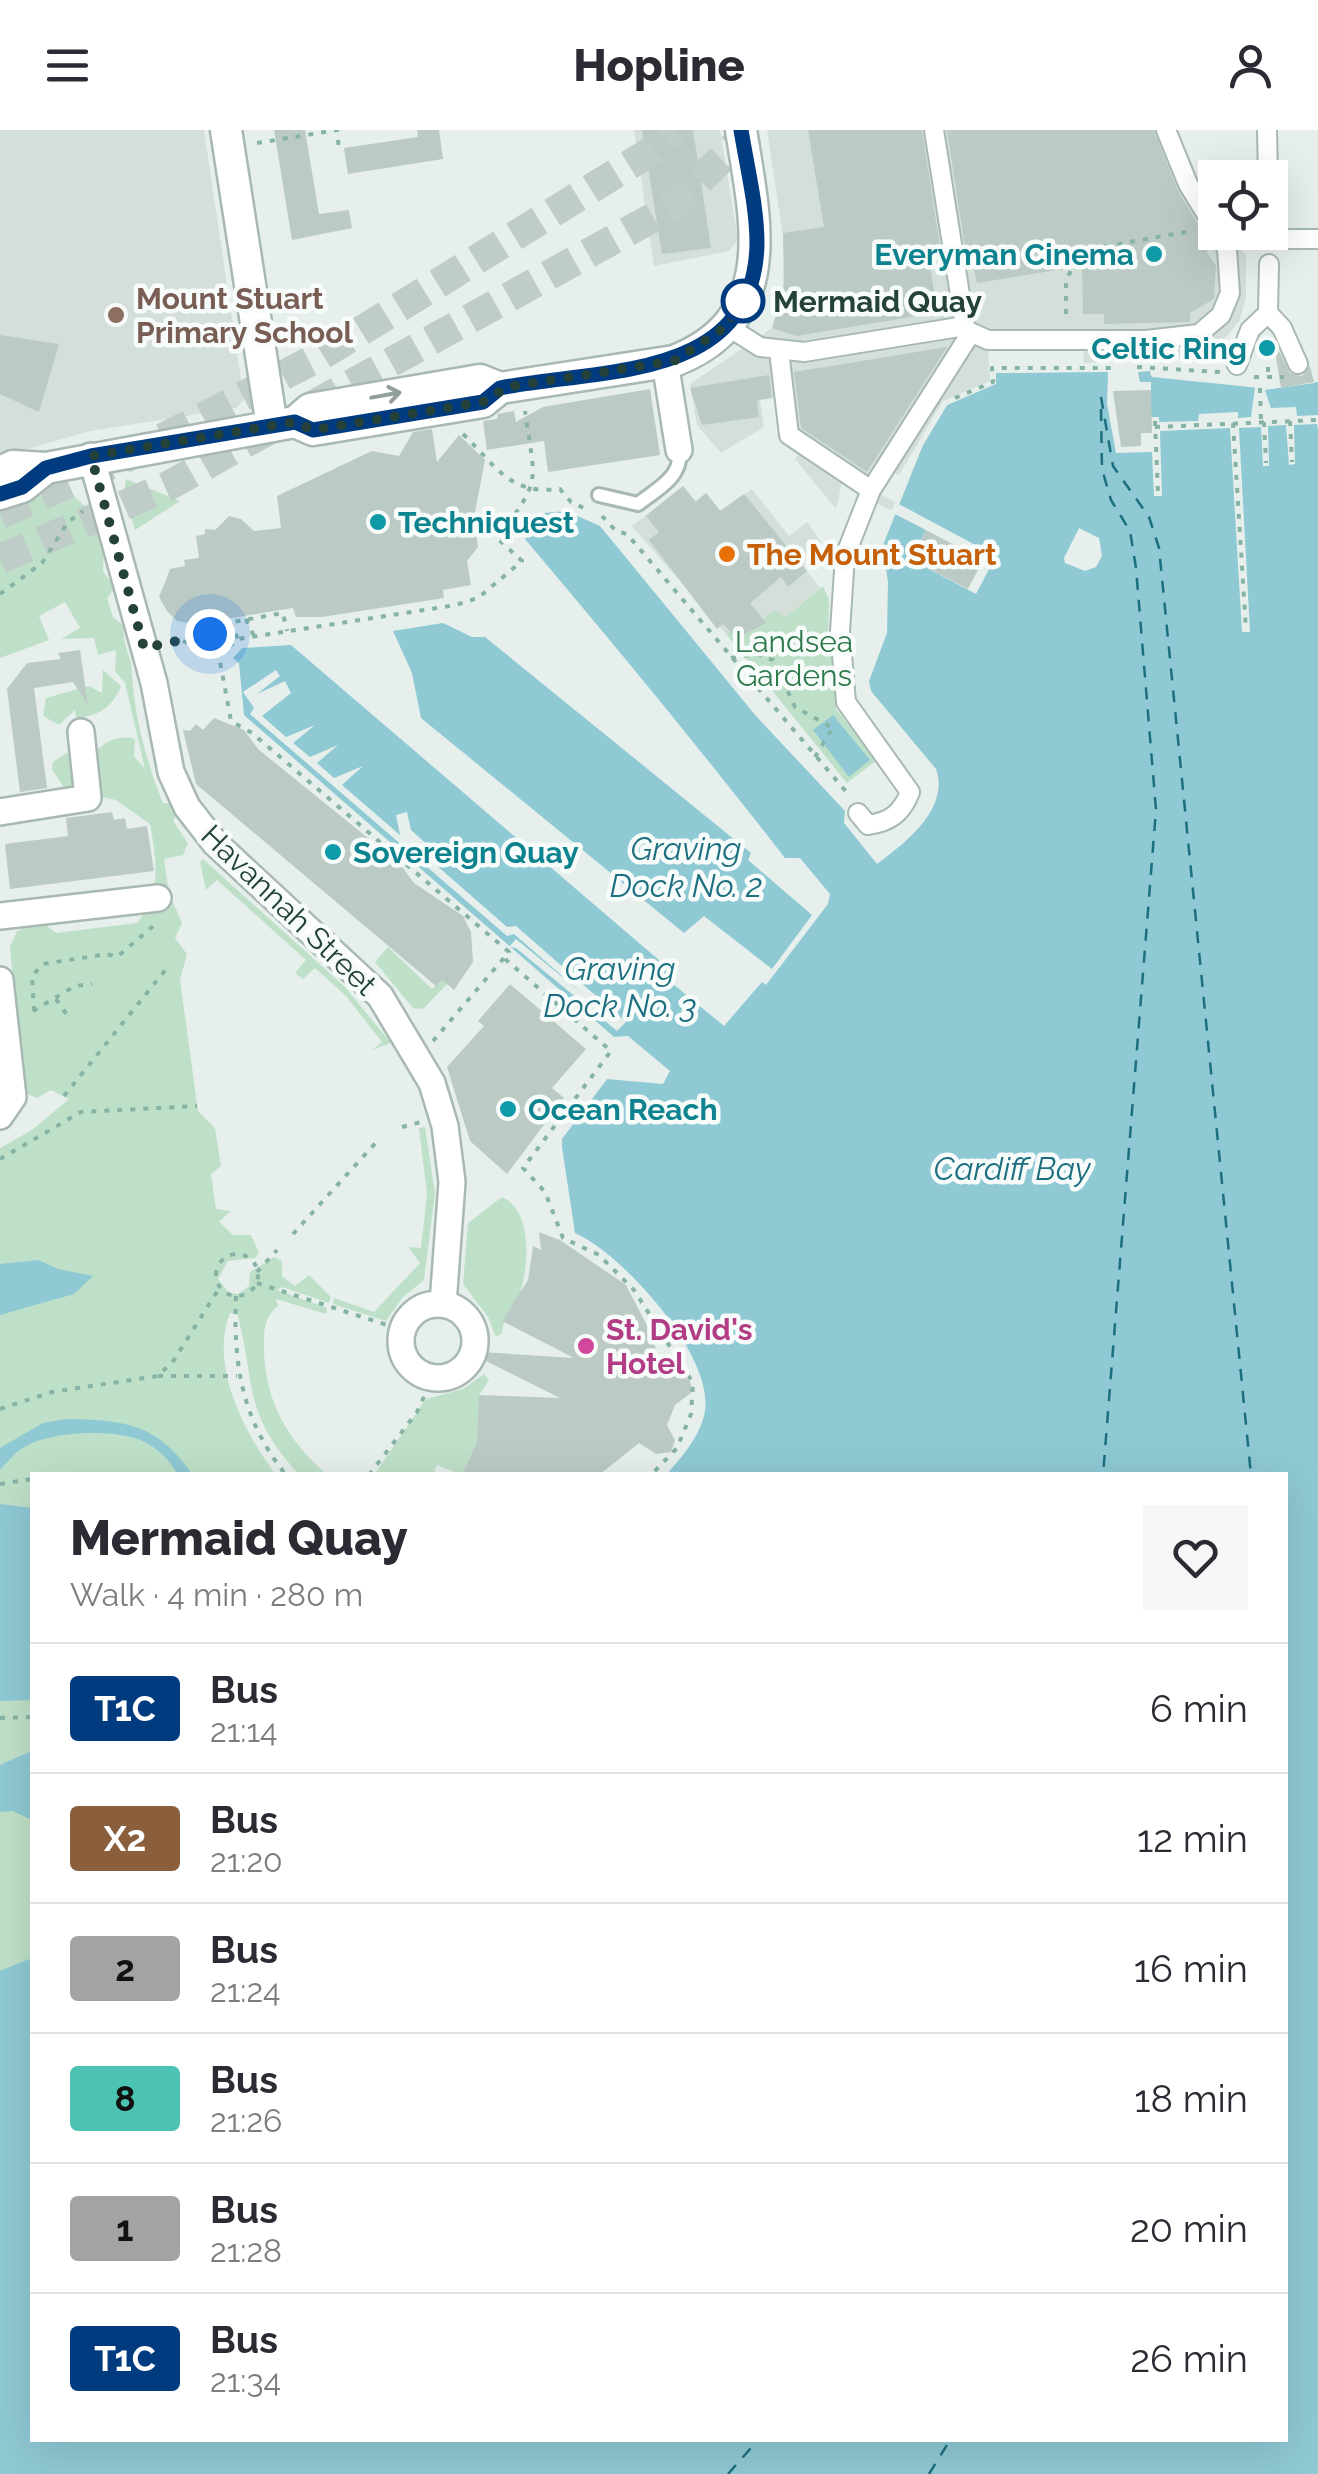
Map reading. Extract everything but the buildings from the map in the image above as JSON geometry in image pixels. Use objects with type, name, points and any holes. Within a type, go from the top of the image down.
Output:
[{"type":"street","points":[[0,472],[13,466],[46,468],[91,456],[283,424],[313,430],[512,397],[664,362],[696,350],[727,326],[747,292],[756,250],[741,130]]},
{"type":"street","points":[[858,813],[868,825],[885,823],[904,807],[910,792],[846,702],[840,631],[845,556],[870,490],[967,339],[934,130]]},
{"type":"street","points":[[1166,130],[1188,184],[1198,198]]},
{"type":"street","points":[[1268,130],[1268,160]]},
{"type":"street","points":[[236,137],[283,424]]},
{"type":"street","points":[[1288,239],[1318,239]]},
{"type":"street","points":[[727,326],[748,342],[778,351],[819,351],[959,327],[988,340],[1146,340],[1198,334],[1212,325],[1227,305],[1227,250]]},
{"type":"street","points":[[1269,264],[1268,313],[1282,328],[1298,364]]},
{"type":"street","points":[[1235,371],[1250,330],[1268,313]]},
{"type":"street","points":[[778,351],[785,434],[870,490]]},
{"type":"street","points":[[664,362],[679,450]]},
{"type":"street","name":"Havannah Street","points":[[91,456],[144,648],[171,772],[196,821],[380,996],[415,1049],[438,1103],[450,1153],[452,1208],[443,1304]]},
{"type":"street","points":[[0,494],[22,487],[46,468]]},
{"type":"street","points":[[0,812],[88,798],[80,732]]},
{"type":"street","points":[[0,916],[159,909]]},
{"type":"street","points":[[0,980],[6,1107]]},
{"type":"street","points":[[443,1304],[469,1321],[474,1344],[465,1365],[445,1377],[433,1377],[413,1368],[401,1340],[416,1311],[443,1304]]},
{"type":"lane","points":[[599,495],[638,504],[674,476],[681,462],[679,450]]},
{"type":"path","points":[[236,137],[337,130],[340,150]]},
{"type":"path","points":[[1066,314],[1066,281],[1080,251],[1194,230]]},
{"type":"path","points":[[1140,365],[1235,371],[1268,378],[1268,366]]},
{"type":"path","points":[[944,402],[993,382],[992,368],[1112,368]]},
{"type":"path","points":[[1260,388],[1266,463]]},
{"type":"path","points":[[219,656],[238,638],[478,598],[522,561],[497,538],[531,493],[535,473],[512,397]]},
{"type":"path","points":[[1158,494],[1155,424],[1318,420]]},
{"type":"path","points":[[1290,421],[1292,462]]},
{"type":"path","points":[[1234,423],[1246,630]]},
{"type":"path","points":[[458,428],[512,482],[531,493],[560,489],[571,502],[606,518],[616,531],[627,534],[847,793]]},
{"type":"path","points":[[0,594],[42,563],[68,522],[88,509]]},
{"type":"path","points":[[144,648],[210,634],[230,622],[284,613],[286,631]]},
{"type":"path","points":[[246,620],[254,636]]},
{"type":"path","points":[[230,622],[238,638]]},
{"type":"path","points":[[216,629],[227,649]]},
{"type":"path","points":[[175,640],[192,642],[219,656]]},
{"type":"path","points":[[732,658],[755,654],[773,660],[795,707],[832,728]]},
{"type":"path","points":[[219,656],[231,721],[252,733],[509,952],[431,1043],[415,1049]]},
{"type":"path","points":[[815,757],[840,714]]},
{"type":"path","points":[[92,984],[75,986],[31,1012],[32,976],[43,964],[107,954],[117,957],[159,909]]},
{"type":"path","points":[[504,958],[611,1051],[522,1168],[545,1192],[563,1238],[599,1255],[643,1300],[693,1383],[691,1414],[677,1448],[654,1472]]},
{"type":"path","points":[[64,1096],[166,968]]},
{"type":"path","points":[[56,998],[67,1015]]},
{"type":"path","points":[[0,1159],[81,1112],[197,1106]]},
{"type":"path","points":[[402,1126],[427,1120]]},
{"type":"path","points":[[293,1234],[380,1138]]},
{"type":"path","points":[[258,1272],[248,1257],[228,1256],[216,1273],[220,1287],[236,1296],[250,1292],[257,1283],[258,1272],[278,1250]]},
{"type":"path","points":[[257,1283],[387,1325]]},
{"type":"path","points":[[158,1376],[174,1360],[220,1287]]},
{"type":"path","points":[[236,1296],[237,1376],[249,1418],[284,1472]]},
{"type":"path","points":[[0,1409],[52,1392],[158,1376],[237,1376]]},
{"type":"path","points":[[371,1472],[416,1412],[433,1377]]},
{"type":"path","points":[[0,1484],[30,1479]]},
{"type":"path","points":[[0,1718],[30,1717]]},
{"type":"shaded area","name":"Mount Stuart Primary School","points":[[0,130],[204,130],[244,400],[236,408],[90,431],[0,457]]},
{"type":"shaded area","points":[[634,130],[720,130],[737,241],[729,251],[654,266]]},
{"type":"shaded area","name":"Mermaid Quay","points":[[767,130],[1177,130],[1198,177],[1198,250],[1246,253],[1246,297],[1240,320],[1206,361],[1200,356],[1084,363],[1083,349],[988,349],[990,381],[943,401],[899,475],[895,473],[880,494],[996,556],[925,529],[855,491],[856,486],[843,478],[836,509],[795,459],[801,449],[780,397],[760,400],[764,427],[721,453],[697,425],[690,384],[772,328],[780,305],[786,257]]},
{"type":"shaded area","name":"The Mount Stuart","points":[[683,486],[695,501],[706,493],[721,511],[752,489],[789,536],[807,522],[822,543],[807,556],[804,567],[820,588],[786,617],[763,619],[755,611],[726,634],[632,526]]},
{"type":"green space","points":[[126,479],[180,501],[135,530],[124,494]]},
{"type":"green space","points":[[59,490],[75,497],[98,519],[95,530],[104,550],[103,571],[115,588],[107,598],[113,617],[124,626],[146,755],[163,803],[175,803],[179,810],[173,821],[188,843],[183,855],[164,859],[169,893],[182,923],[175,938],[187,954],[180,980],[198,1111],[215,1128],[221,1166],[211,1174],[216,1209],[231,1211],[219,1222],[233,1235],[251,1235],[259,1253],[255,1258],[228,1261],[218,1279],[229,1293],[238,1294],[249,1286],[250,1272],[274,1257],[282,1261],[282,1276],[295,1286],[309,1275],[331,1297],[329,1303],[282,1287],[277,1290],[327,1308],[326,1314],[276,1299],[278,1306],[267,1319],[264,1341],[268,1385],[281,1418],[301,1449],[325,1472],[297,1472],[268,1433],[254,1397],[237,1313],[230,1313],[224,1354],[233,1398],[274,1472],[30,1472],[30,2266],[0,2257],[0,1148],[32,1130],[69,1099],[51,1090],[37,1098],[23,1092],[10,947],[17,931],[41,921],[56,933],[137,923],[151,900],[156,875],[150,824],[116,800],[65,789],[52,769],[53,762],[66,753],[87,760],[108,742],[128,738],[135,739],[134,756],[145,769],[125,683],[115,671],[116,650],[98,655],[94,638],[61,639],[80,628],[65,602],[39,616],[49,640],[0,658],[0,508]]},
{"type":"green space","name":"Landsea Gardens","points":[[823,586],[829,600],[828,641],[836,663],[836,709],[877,760],[847,783],[726,634],[756,610],[763,619],[774,610],[786,617]]},
{"type":"green space","points":[[103,670],[121,686],[104,709],[84,717],[76,717],[75,710],[59,725],[43,716],[46,698],[89,686],[102,693]]},
{"type":"green space","points":[[203,859],[345,987],[391,1043],[372,1050],[382,1042],[346,996],[315,968],[303,979],[295,973],[306,960],[217,880],[206,890],[200,862]]},
{"type":"green space","points":[[388,947],[432,989],[442,980],[447,984],[423,1009],[413,1008],[375,962]]},
{"type":"green space","points":[[425,1127],[435,1193],[424,1280],[402,1298],[386,1321],[333,1304],[334,1298],[374,1312],[420,1263],[408,1247],[421,1248],[427,1193],[419,1128]]},
{"type":"green space","points":[[502,1197],[519,1213],[526,1238],[526,1265],[521,1290],[502,1333],[496,1337],[488,1317],[463,1284],[468,1223]]},
{"type":"green space","points":[[484,1374],[489,1380],[479,1395],[480,1436],[463,1472],[437,1465],[436,1472],[376,1472],[426,1399],[463,1389]]},
{"type":"water","name":"Cardiff Bay","points":[[1151,371],[1152,377],[1270,389],[1318,382],[1318,2474],[0,2474],[0,1971],[30,1959],[30,2442],[1288,2442],[1288,1472],[669,1472],[693,1440],[704,1416],[705,1393],[697,1367],[663,1311],[641,1285],[618,1263],[575,1233],[562,1139],[607,1079],[663,1084],[670,1071],[628,1036],[614,1037],[244,715],[239,663],[233,658],[242,648],[291,645],[674,973],[673,984],[724,1026],[762,982],[766,985],[828,904],[830,894],[800,858],[785,858],[525,539],[544,513],[566,511],[600,526],[756,716],[845,811],[844,823],[877,864],[922,824],[937,798],[939,784],[936,769],[871,691],[869,681],[887,633],[888,583],[883,545],[923,445],[947,405],[995,384],[995,373]]},
{"type":"water","name":"Graving Dock No. 2","points":[[443,623],[472,637],[485,637],[751,853],[748,860],[812,915],[772,969],[704,916],[684,933],[421,718],[412,673],[393,631]]},
{"type":"water","points":[[833,715],[870,760],[849,777],[813,730]]},
{"type":"water","points":[[39,1260],[58,1269],[93,1276],[74,1294],[0,1315],[0,1264]]},
{"type":"water","points":[[67,1419],[107,1421],[139,1428],[167,1445],[191,1472],[176,1472],[144,1442],[95,1433],[34,1442],[0,1470],[0,1448],[43,1423]]},
{"type":"water","points":[[0,1504],[30,1508],[30,1700],[0,1701]]},
{"type":"water","points":[[30,1752],[30,1819],[13,1811],[0,1812],[0,1765]]},
{"type":"pier","points":[[1151,366],[1156,377],[1150,371],[1138,372],[1140,382],[1151,382],[1151,417],[1159,417],[1159,422],[1198,421],[1199,414],[1238,412],[1238,418],[1251,417],[1255,387],[1245,386],[1245,382],[1270,384],[1306,379],[1308,383],[1318,377],[1314,383],[1265,390],[1271,408],[1296,407],[1297,416],[1318,415],[1318,430],[1317,424],[1294,425],[1295,464],[1289,465],[1286,425],[1268,426],[1269,466],[1263,466],[1261,427],[1239,428],[1250,632],[1242,632],[1230,428],[1160,431],[1162,496],[1154,496],[1152,452],[1116,453],[1107,404],[1108,372],[996,373],[996,384],[947,405],[911,465],[943,401],[990,381],[994,368]]},
{"type":"pier","points":[[1162,373],[1186,377],[1201,373],[1245,386],[1157,377]]},
{"type":"pier","points":[[895,502],[996,556],[976,594],[910,559],[926,530],[891,512]]},
{"type":"pier","points":[[1079,528],[1099,538],[1102,556],[1096,567],[1085,571],[1065,563],[1064,558]]},
{"type":"pier","points":[[276,670],[280,676],[257,694],[285,681],[291,693],[262,716],[286,737],[315,725],[293,743],[310,757],[338,745],[317,763],[334,778],[363,766],[342,785],[400,835],[396,815],[407,812],[411,830],[441,857],[435,864],[507,927],[516,926],[626,1022],[617,1031],[516,948],[509,947],[516,939],[583,994],[514,934],[507,936],[250,714],[254,708],[243,692]]},
{"type":"ferry route","points":[[1101,397],[1113,466],[1149,517],[1159,548],[1251,1472]]},
{"type":"ferry route","points":[[1101,409],[1102,469],[1111,500],[1130,531],[1136,568],[1156,810],[1103,1472]]},
{"type":"ferry route","points":[[728,2474],[756,2442]]},
{"type":"ferry route","points":[[929,2474],[949,2442]]},
{"type":"tunnel","points":[[0,514],[129,456],[322,355],[652,151],[674,130]]},
{"type":"tunnel","points":[[312,406],[672,207],[751,130]]},
{"type":"tunnel","points":[[0,559],[168,486],[272,428]]},
{"type":"bus line","name":"T1C","points":[[0,494],[22,487],[46,468],[91,456],[295,422],[313,430],[419,413],[483,402],[500,388],[682,358],[727,326],[752,279],[756,223],[741,130]]},
{"type":"place","name":"Everyman Cinema","points":[[1154,254]]},
{"type":"place","name":"Mermaid Quay","points":[[743,301]]},
{"type":"place","name":"Mount Stuart Primary School","points":[[116,315]]},
{"type":"place","name":"Celtic Ring","points":[[1267,348]]},
{"type":"place","name":"Techniquest","points":[[378,522]]},
{"type":"place","name":"The Mount Stuart","points":[[727,554]]},
{"type":"place","name":"Sovereign Quay","points":[[333,852]]},
{"type":"place","name":"Ocean Reach","points":[[508,1109]]},
{"type":"place","name":"St. David's Hotel","points":[[586,1346]]},
{"type":"route","points":[[210,634],[144,648],[91,456],[295,422],[313,430],[483,402],[500,388],[674,361],[727,326],[743,301]]},
{"type":"water label","name":"Graving Dock No. 3","points":[[620,986]]}]
